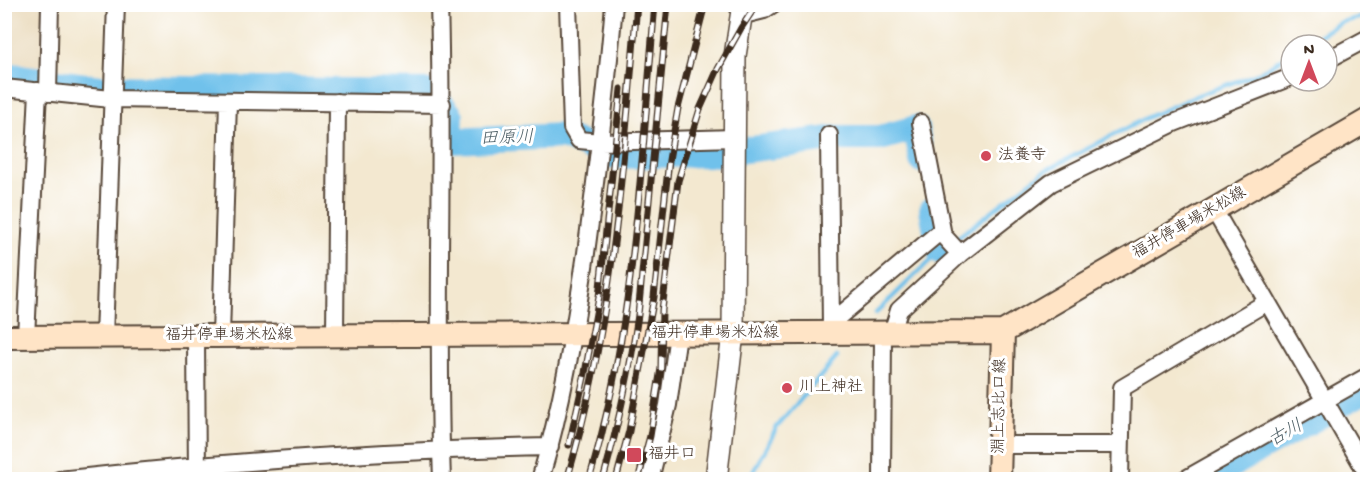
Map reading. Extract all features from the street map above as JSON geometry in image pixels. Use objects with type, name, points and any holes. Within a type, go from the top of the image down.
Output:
[{"type":"main road","name":"福井停車場米松線","points":[[15,337],[678,334],[831,328],[887,333],[1003,332],[1368,120]]},
{"type":"main road","name":"淵上志比口線","points":[[999,480],[1003,332]]},
{"type":"street","points":[[15,337],[43,92],[50,4]]},
{"type":"street","points":[[104,337],[116,4]]},
{"type":"street","points":[[439,4],[442,104],[439,335],[442,480]]},
{"type":"street","points":[[568,4],[572,128],[579,140],[601,142],[734,138]]},
{"type":"street","points":[[540,480],[550,447],[573,335],[601,142],[614,4]]},
{"type":"street","points":[[716,480],[733,333],[735,56],[742,10],[764,10],[773,4]]},
{"type":"street","points":[[1339,54],[1368,38]]},
{"type":"street","points":[[882,480],[887,333],[899,310],[958,252],[1051,183],[1174,123],[1279,82]]},
{"type":"street","points":[[4,88],[111,99],[442,104]]},
{"type":"street","points":[[221,336],[228,101]]},
{"type":"street","points":[[334,335],[338,102]]},
{"type":"street","points":[[921,123],[942,234],[958,252]]},
{"type":"street","points":[[829,135],[831,328]]},
{"type":"street","points":[[1214,210],[1366,478]]},
{"type":"street","points":[[831,328],[942,234]]},
{"type":"street","points":[[1120,480],[1122,388],[1267,302]]},
{"type":"street","points":[[650,480],[668,405],[678,334]]},
{"type":"street","points":[[196,337],[197,472]]},
{"type":"street","points":[[1184,480],[1368,376]]},
{"type":"street","points":[[1000,445],[1120,445]]},
{"type":"street","points":[[59,480],[197,472],[441,449],[550,447]]},
{"type":"shaded area","points":[[5,5],[44,5],[41,74],[5,69]]},
{"type":"waterway","points":[[1323,33],[1341,22],[1368,16]]},
{"type":"waterway","points":[[876,313],[940,251],[1043,172],[1150,116],[1198,95],[1257,74],[1279,60]]},
{"type":"waterway","name":"田原川","points":[[4,75],[100,88],[431,92],[451,116],[450,141],[563,136],[610,156],[713,154],[838,138],[880,138],[916,128],[922,160]]},
{"type":"waterway","name":"田原川","points":[[932,210],[940,251]]},
{"type":"waterway","points":[[749,480],[777,427],[837,357]]},
{"type":"waterway","name":"古川","points":[[1205,480],[1368,389]]},
{"type":"railway","points":[[567,480],[583,421],[606,303],[621,184],[637,4]]},
{"type":"railway","points":[[589,480],[617,364],[626,304],[640,184],[655,4]]},
{"type":"railway","points":[[603,480],[623,398],[638,315],[668,4]]},
{"type":"railway","points":[[616,480],[629,431],[654,297],[669,160],[678,108],[705,4]]},
{"type":"railway","points":[[638,480],[650,436],[661,368],[662,310],[678,181],[700,109],[718,69],[757,4]]},
{"type":"railway","points":[[569,445],[599,297],[621,89]]},
{"type":"place","name":"法養寺","points":[[986,156]]},
{"type":"place","name":"川上神社","points":[[787,388]]},
{"type":"place","name":"福井口","points":[[634,455]]}]
